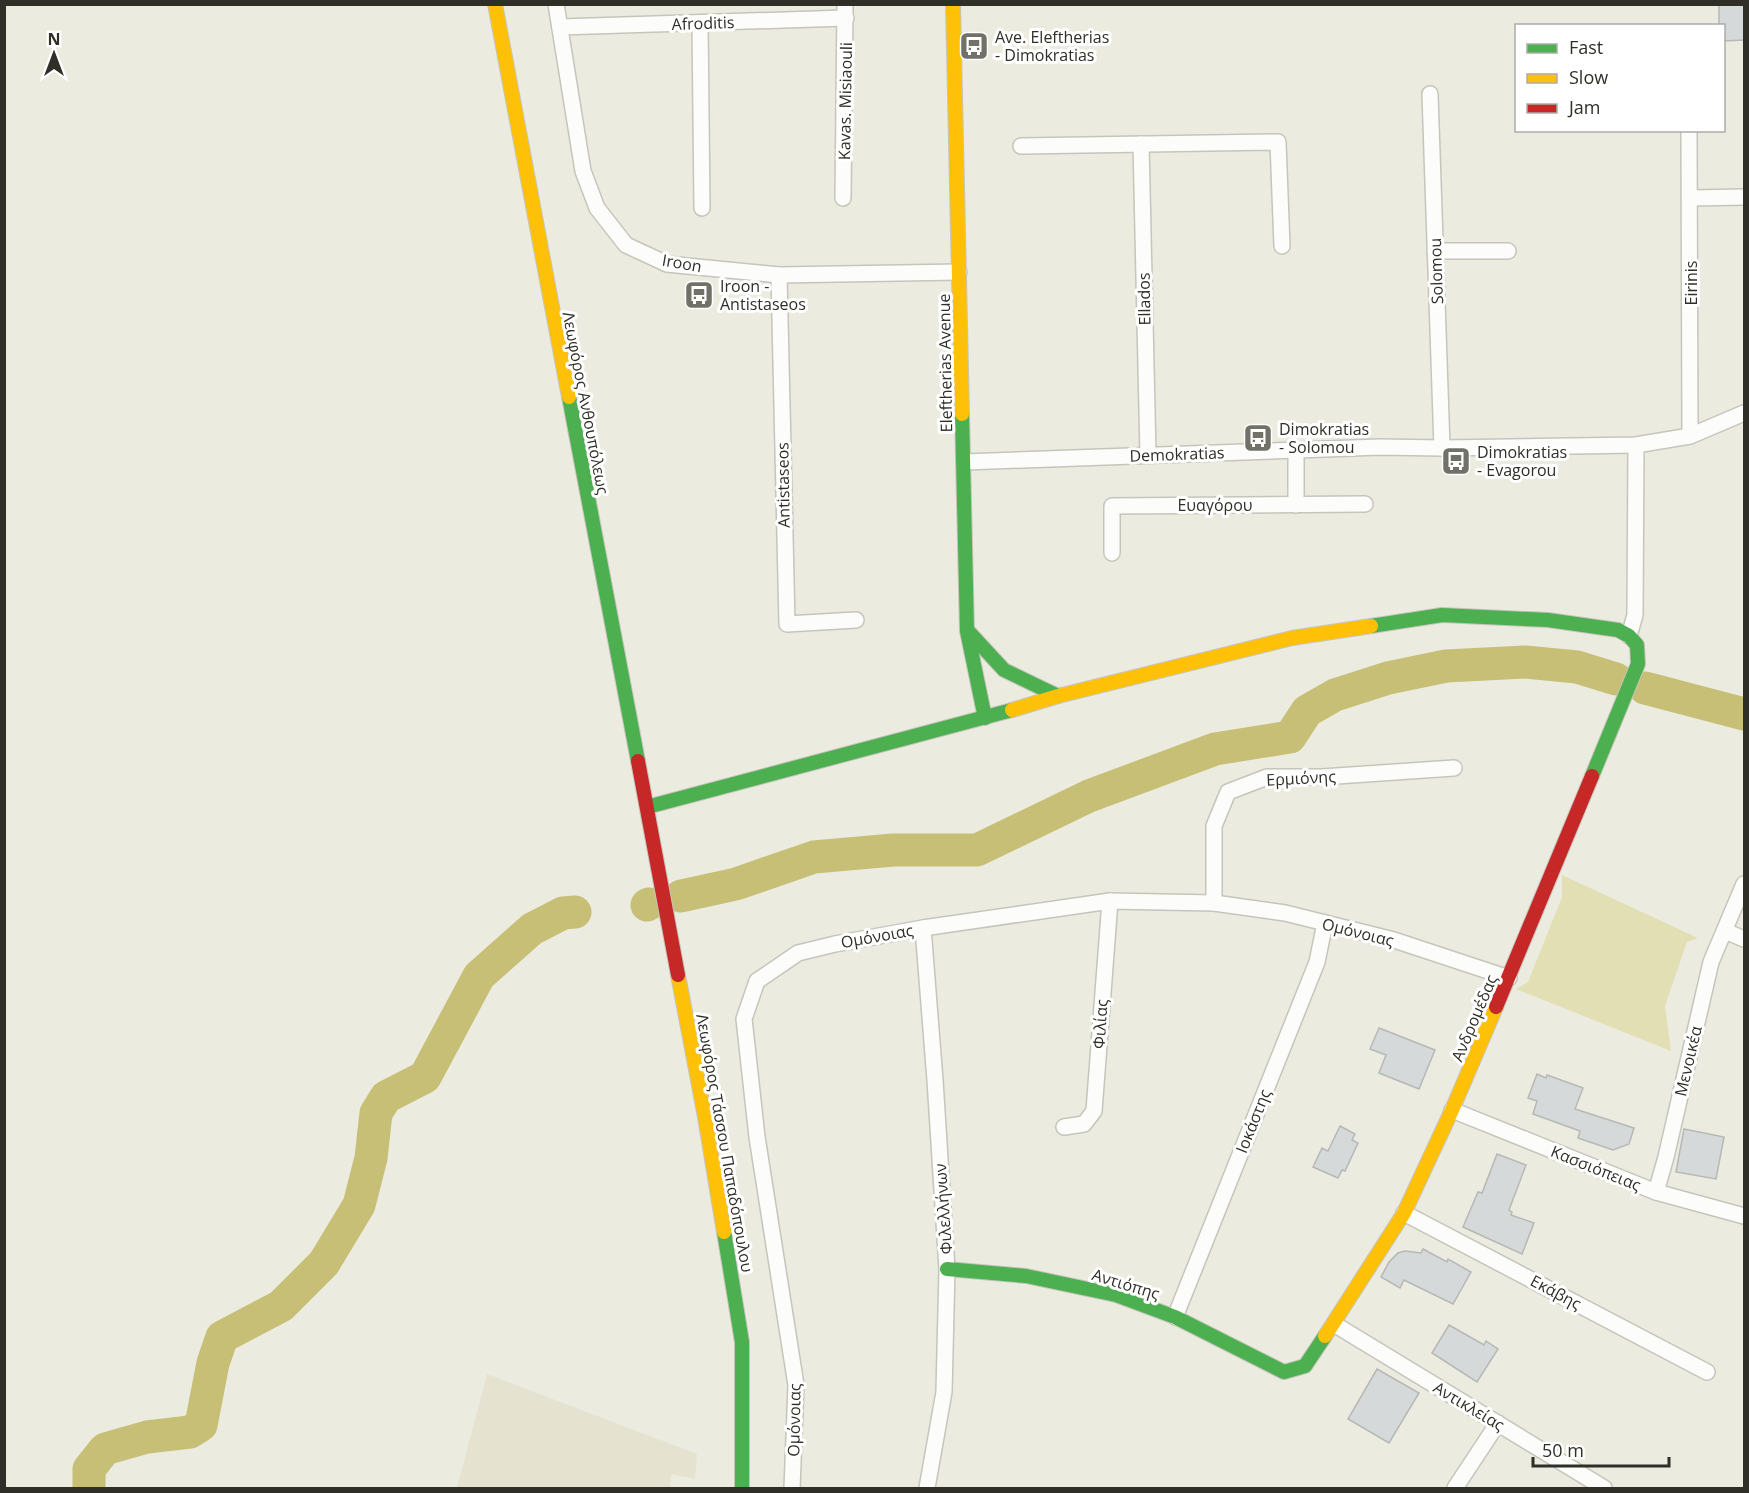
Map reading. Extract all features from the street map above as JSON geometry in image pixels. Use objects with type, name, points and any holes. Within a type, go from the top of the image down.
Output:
[{"type":"main road","name":"Λεωφόρος Ανθουπόλεως","points":[[495,4],[647,807]]},
{"type":"main road","name":"Eleftherias Avenue","points":[[953,4],[968,631],[985,718]]},
{"type":"main road","points":[[647,807],[985,718],[1058,696],[1292,638],[1442,615],[1548,620],[1618,630],[1633,640]]},
{"type":"main road","points":[[968,631],[1004,670],[1058,696]]},
{"type":"main road","name":"Ανδρομέδας","points":[[1284,1372],[1305,1366],[1404,1213],[1452,1110],[1509,978],[1638,664],[1633,640]]},
{"type":"main road","name":"Λεωφόρος Τάσσου Παπαδόπουλου","points":[[647,807],[705,1117],[742,1342],[742,1488]]},
{"type":"main road","name":"Αντιόπης","points":[[947,1269],[1026,1276],[1116,1295],[1175,1317],[1284,1372]]},
{"type":"street","name":"Iroon","points":[[556,4],[583,171],[597,208],[626,245],[667,264],[779,275],[959,272]]},
{"type":"street","name":"Afroditis","points":[[560,27],[700,23],[845,11]]},
{"type":"street","name":"Kavas. Misiaouli","points":[[843,198],[845,11]]},
{"type":"street","points":[[700,23],[702,208]]},
{"type":"street","name":"Solomou","points":[[1430,94],[1442,448]]},
{"type":"street","name":"Eirinis","points":[[1689,132],[1690,436]]},
{"type":"street","points":[[1021,146],[1278,142],[1282,246]]},
{"type":"street","name":"Ellados","points":[[1141,144],[1148,455]]},
{"type":"street","points":[[1691,198],[1744,197]]},
{"type":"street","points":[[1435,251],[1508,250]]},
{"type":"street","name":"Antistaseos","points":[[779,275],[787,624],[856,620]]},
{"type":"street","name":"Demokratias","points":[[964,462],[1380,447],[1636,445],[1690,436],[1744,413]]},
{"type":"street","points":[[1633,640],[1636,445]]},
{"type":"street","points":[[1296,451],[1296,505]]},
{"type":"street","name":"Ευαγόρου","points":[[1112,553],[1112,506],[1365,504]]},
{"type":"street","name":"Ερμιόνης","points":[[1214,903],[1214,826],[1228,792],[1267,777],[1322,777],[1454,768]]},
{"type":"street","name":"Μενοικέα","points":[[1656,1192],[1711,962],[1744,884]]},
{"type":"street","name":"Ομόνοιας","points":[[792,1488],[796,1384],[757,1137],[744,1019],[757,981],[798,953],[835,944],[923,928],[1110,901],[1214,903],[1285,913],[1394,940],[1509,978]]},
{"type":"street","name":"Φιλίας","points":[[1064,1127],[1084,1124],[1094,1111],[1110,901]]},
{"type":"street","name":"Ιοκάστης","points":[[1175,1317],[1317,962],[1325,923]]},
{"type":"street","name":"Φιλελλήνων","points":[[923,928],[947,1269],[944,1392],[927,1488]]},
{"type":"street","points":[[1725,930],[1744,939]]},
{"type":"street","name":"Κασσιόπειας","points":[[1452,1110],[1656,1192],[1744,1216]]},
{"type":"street","name":"Εκάβης","points":[[1404,1213],[1707,1372]]},
{"type":"street","name":"Αντικλείας","points":[[1334,1324],[1604,1488]]},
{"type":"street","points":[[1455,1488],[1498,1423]]},
{"type":"shaded area","points":[[1562,875],[1698,938],[1687,942],[1665,1006],[1671,1051],[1516,989],[1528,982],[1562,897]]},
{"type":"shaded area","points":[[487,1374],[697,1454],[695,1479],[671,1474],[670,1488],[457,1488]]},
{"type":"building","points":[[1719,4],[1744,4],[1744,40],[1725,41],[1725,24],[1719,24]]},
{"type":"building","points":[[1379,1028],[1435,1050],[1419,1089],[1379,1073],[1386,1055],[1370,1049]]},
{"type":"building","points":[[1537,1074],[1546,1078],[1547,1075],[1583,1088],[1575,1109],[1634,1128],[1629,1144],[1613,1150],[1578,1138],[1580,1131],[1533,1114],[1537,1101],[1528,1098]]},
{"type":"building","points":[[1340,1126],[1355,1134],[1352,1140],[1358,1143],[1345,1171],[1342,1170],[1338,1178],[1313,1167],[1322,1148],[1328,1151]]},
{"type":"building","points":[[1684,1129],[1724,1137],[1716,1179],[1676,1172]]},
{"type":"building","points":[[1497,1154],[1526,1165],[1509,1210],[1512,1212],[1511,1215],[1534,1223],[1522,1254],[1463,1227],[1478,1192],[1482,1193]]},
{"type":"building","points":[[1423,1249],[1471,1272],[1453,1304],[1404,1280],[1400,1288],[1381,1277],[1389,1262],[1398,1253],[1405,1251],[1421,1253]]},
{"type":"building","points":[[1449,1325],[1484,1345],[1486,1341],[1498,1349],[1477,1382],[1432,1353]]},
{"type":"building","points":[[1377,1369],[1419,1393],[1389,1443],[1348,1419]]},
{"type":"waterway","points":[[681,896],[736,884],[814,857],[893,850],[977,850],[1089,796],[1215,749],[1290,737],[1307,711],[1335,695],[1388,678],[1446,666],[1525,662],[1577,667],[1616,679]]},
{"type":"waterway","points":[[1645,688],[1744,714]]},
{"type":"waterway","points":[[89,1488],[89,1469],[105,1449],[147,1437],[190,1432],[201,1425],[213,1363],[222,1337],[281,1306],[324,1263],[359,1205],[371,1158],[376,1113],[386,1097],[425,1077],[479,976],[532,929],[563,913],[575,912]]},
{"type":"traffic: fast","points":[[569,397],[638,761]]},
{"type":"traffic: fast","points":[[962,414],[967,631],[985,718]]},
{"type":"traffic: fast","points":[[1371,626],[1442,615],[1548,620],[1618,630],[1629,636],[1637,645],[1638,664],[1592,776]]},
{"type":"traffic: fast","points":[[968,631],[1004,670],[1058,696]]},
{"type":"traffic: fast","points":[[647,807],[1012,710]]},
{"type":"traffic: fast","points":[[724,1232],[742,1342],[742,1488]]},
{"type":"traffic: fast","points":[[947,1269],[1026,1276],[1116,1295],[1175,1317],[1284,1372],[1305,1366],[1325,1336]]},
{"type":"traffic: slow","points":[[495,4],[569,397]]},
{"type":"traffic: slow","points":[[953,4],[962,414]]},
{"type":"traffic: slow","points":[[1012,710],[1058,696],[1292,638],[1371,626]]},
{"type":"traffic: slow","points":[[678,975],[724,1232]]},
{"type":"traffic: slow","points":[[1325,1336],[1404,1213],[1452,1110],[1496,1007]]},
{"type":"traffic: jam","points":[[638,761],[678,975]]},
{"type":"traffic: jam","points":[[1496,1007],[1592,776]]},
{"type":"place","name":"Ave. Eleftherias - Dimokratias","points":[[974,46]]},
{"type":"place","name":"Iroon - Antistaseos","points":[[699,295]]},
{"type":"place","name":"Dimokratias - Solomou","points":[[1258,438]]},
{"type":"place","name":"Dimokratias - Evagorou","points":[[1456,461]]}]
